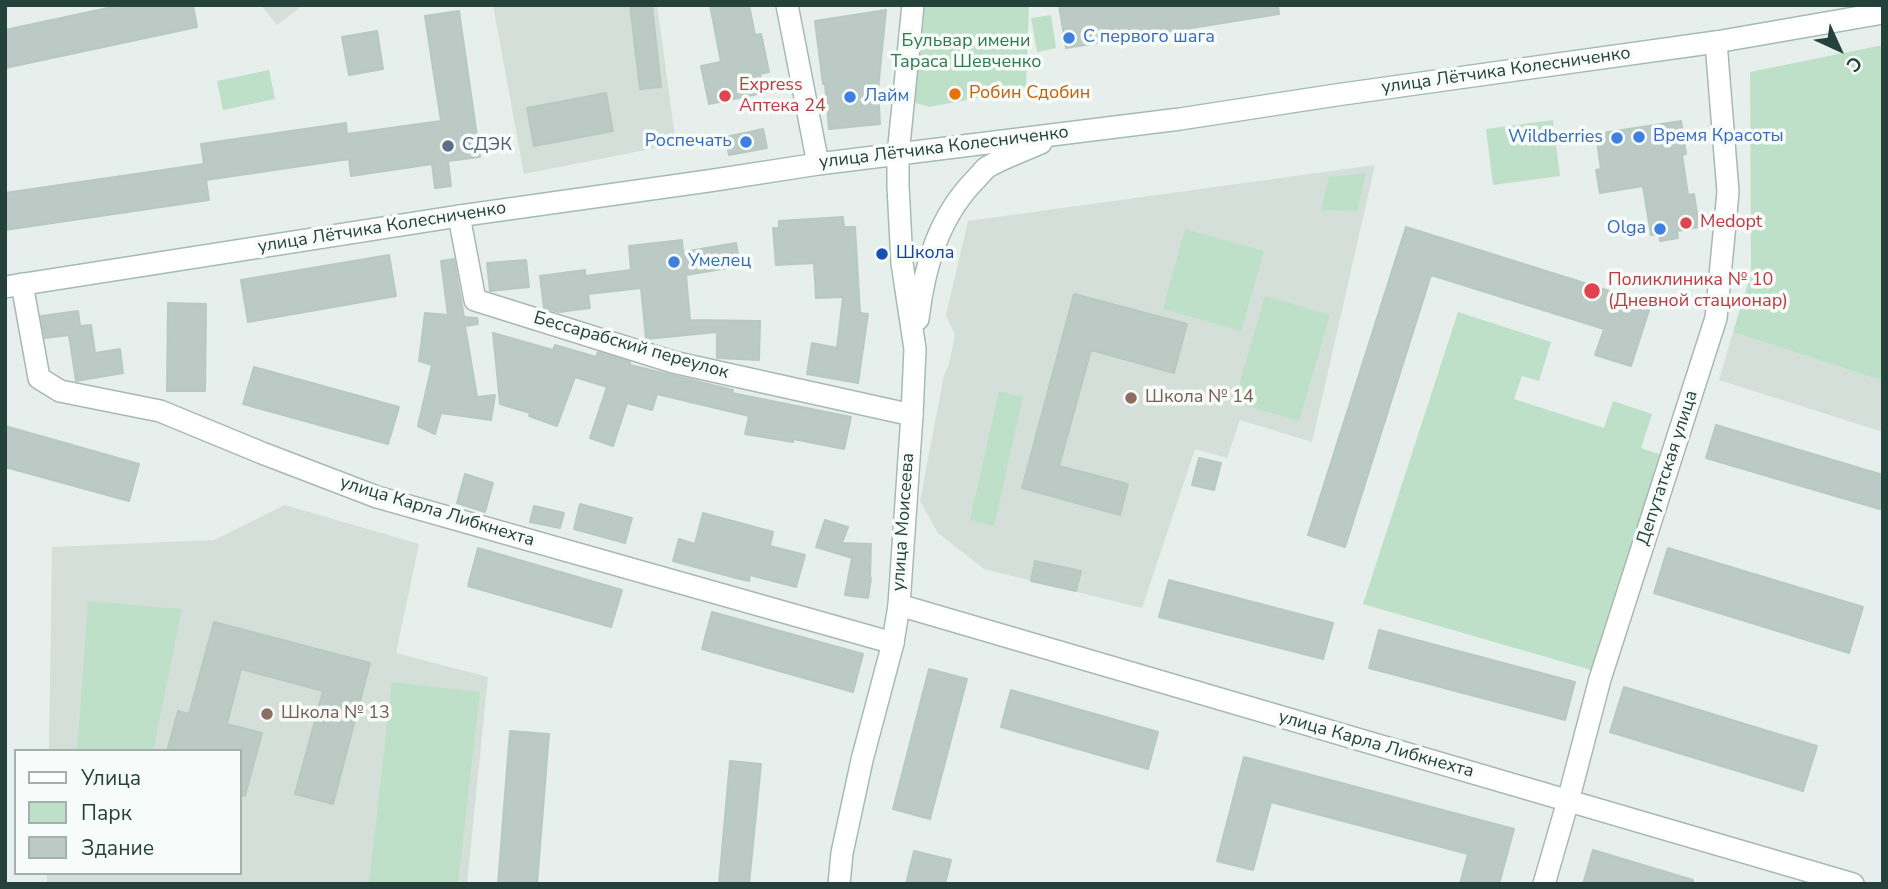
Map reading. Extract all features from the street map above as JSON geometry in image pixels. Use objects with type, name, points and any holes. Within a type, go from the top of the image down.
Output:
[{"type":"street","points":[[787,5],[818,164]]},
{"type":"street","name":"улица Моисеева","points":[[839,884],[842,853],[862,760],[893,643],[899,605],[915,349],[902,264],[898,155],[913,5]]},
{"type":"street","name":"улица Лётчика Колесниченко","points":[[14,286],[459,216],[818,164],[1180,119],[1716,43],[1883,13]]},
{"type":"street","name":"Депутатская улица","points":[[1545,884],[1600,679],[1716,318],[1728,192],[1716,43]]},
{"type":"street","points":[[915,349],[921,294],[931,252],[962,193],[986,169],[1066,133]]},
{"type":"street","name":"Бессарабский переулок","points":[[459,216],[475,300],[673,362],[912,415]]},
{"type":"street","name":"улица Карла Либкнехта","points":[[14,286],[39,378],[60,391],[160,411],[377,497],[893,643]]},
{"type":"street","name":"улица Карла Либкнехта","points":[[899,605],[1853,884]]},
{"type":"shaded area","points":[[261,5],[302,5],[302,6],[277,25]]},
{"type":"shaded area","points":[[493,5],[657,5],[676,144],[524,174]]},
{"type":"shaded area","name":"Школа № 14","points":[[1375,165],[1312,442],[1240,420],[1227,458],[1195,449],[1142,608],[984,569],[938,533],[920,501],[944,375],[955,335],[946,315],[968,221]]},
{"type":"shaded area","points":[[1733,332],[1883,381],[1883,432],[1719,380]]},
{"type":"shaded area","name":"Школа № 13","points":[[285,505],[419,544],[396,653],[488,677],[467,884],[47,884],[47,875],[242,875],[242,749],[49,749],[52,547],[214,540]]},
{"type":"green space","name":"Бульвар имени Тараса Шевченко","points":[[919,5],[1029,5],[1026,89],[929,107],[916,103],[910,90]]},
{"type":"green space","points":[[1051,15],[1056,48],[1037,52],[1031,18]]},
{"type":"green space","points":[[1883,45],[1883,381],[1733,332],[1751,274],[1750,72]]},
{"type":"green space","points":[[269,70],[275,99],[223,110],[217,81]]},
{"type":"green space","points":[[1553,120],[1560,176],[1493,185],[1486,129]]},
{"type":"green space","points":[[1366,173],[1357,211],[1321,210],[1329,177]]},
{"type":"green space","points":[[1185,229],[1264,251],[1241,331],[1163,309]]},
{"type":"green space","points":[[1265,296],[1330,315],[1299,421],[1234,402]]},
{"type":"green space","points":[[1458,312],[1551,342],[1539,381],[1522,376],[1514,399],[1604,428],[1613,401],[1652,414],[1641,448],[1662,455],[1591,670],[1363,604]]},
{"type":"green space","points":[[999,391],[1023,397],[994,526],[970,520]]},
{"type":"green space","points":[[88,601],[182,609],[153,749],[77,749]]},
{"type":"green space","points":[[392,682],[480,692],[458,884],[369,882]]},
{"type":"building","points":[[122,5],[193,5],[197,27],[5,68],[5,30]]},
{"type":"building","points":[[630,5],[652,5],[661,87],[640,89]]},
{"type":"building","points":[[710,5],[749,5],[755,35],[761,34],[769,72],[760,74],[763,93],[709,104],[701,66],[721,62]]},
{"type":"building","points":[[1059,5],[1278,5],[1279,14],[1066,48]]},
{"type":"building","points":[[886,10],[878,90],[880,124],[829,129],[815,21]]},
{"type":"building","points":[[459,11],[480,157],[448,161],[451,186],[435,188],[432,164],[351,176],[349,159],[206,180],[209,200],[5,230],[5,193],[204,164],[201,144],[346,123],[347,134],[441,121],[425,16]]},
{"type":"building","points":[[377,31],[383,69],[349,75],[342,37]]},
{"type":"building","points":[[606,93],[613,131],[534,146],[527,108]]},
{"type":"building","points":[[1681,121],[1686,154],[1682,155],[1688,195],[1694,194],[1699,227],[1677,231],[1678,238],[1660,241],[1659,234],[1651,235],[1643,186],[1600,193],[1596,170],[1601,169],[1596,134]]},
{"type":"building","name":"Роспечать","points":[[763,129],[767,148],[729,155],[726,137]]},
{"type":"building","points":[[843,217],[844,227],[855,227],[860,313],[868,314],[858,383],[807,374],[812,343],[837,348],[843,297],[816,298],[814,263],[776,265],[773,228],[779,228],[779,221]]},
{"type":"building","points":[[1406,227],[1651,304],[1631,366],[1595,355],[1604,329],[1431,275],[1345,547],[1308,535]]},
{"type":"building","points":[[682,240],[683,252],[736,243],[740,266],[686,275],[690,320],[760,321],[759,360],[717,358],[717,332],[646,339],[641,288],[588,294],[590,308],[559,312],[544,308],[540,276],[585,270],[585,276],[631,270],[629,246]]},
{"type":"building","points":[[389,255],[396,296],[248,322],[241,280]]},
{"type":"building","points":[[454,259],[464,317],[477,318],[478,324],[465,326],[477,397],[495,395],[491,420],[441,413],[435,434],[418,426],[432,365],[419,361],[425,313],[448,315],[441,261]]},
{"type":"building","points":[[526,260],[529,287],[490,291],[487,263]]},
{"type":"building","points":[[1074,294],[1187,324],[1174,373],[1091,350],[1059,466],[1128,484],[1120,515],[1022,488]]},
{"type":"building","points":[[168,303],[206,304],[205,391],[167,391]]},
{"type":"building","points":[[78,311],[80,326],[91,325],[95,353],[120,349],[123,373],[76,381],[69,335],[45,338],[41,316]]},
{"type":"building","points":[[493,333],[553,350],[555,345],[596,357],[598,352],[630,362],[630,365],[733,390],[732,393],[851,417],[844,449],[793,439],[793,442],[745,434],[749,416],[657,394],[652,410],[627,403],[613,446],[590,438],[607,387],[575,377],[557,426],[529,416],[530,413],[500,404]]},
{"type":"building","points":[[254,367],[399,407],[388,444],[243,404]]},
{"type":"building","points":[[1716,425],[1883,475],[1883,510],[1706,458]]},
{"type":"building","points":[[5,426],[139,464],[129,501],[5,467]]},
{"type":"building","points":[[1199,458],[1221,463],[1214,490],[1192,485]]},
{"type":"building","points":[[465,474],[493,483],[485,512],[457,503]]},
{"type":"building","points":[[580,504],[632,518],[625,543],[574,529]]},
{"type":"building","points":[[534,506],[564,513],[560,528],[530,522]]},
{"type":"building","points":[[703,513],[773,532],[770,546],[805,555],[796,587],[750,575],[749,581],[673,561],[679,539],[695,544]]},
{"type":"building","points":[[825,520],[848,527],[842,543],[871,544],[868,598],[845,595],[852,558],[816,547]]},
{"type":"building","points":[[478,548],[622,590],[611,627],[468,586]]},
{"type":"building","points":[[1668,548],[1863,607],[1849,653],[1654,593]]},
{"type":"building","points":[[1035,561],[1081,571],[1076,591],[1031,581]]},
{"type":"building","points":[[1169,580],[1333,623],[1323,659],[1159,617]]},
{"type":"building","points":[[712,612],[863,654],[853,692],[702,649]]},
{"type":"building","points":[[214,622],[370,663],[333,804],[295,794],[323,691],[241,669],[227,724],[262,733],[245,796],[242,795],[242,749],[168,748],[178,711],[189,714]]},
{"type":"building","points":[[1379,630],[1575,682],[1565,720],[1369,668]]},
{"type":"building","points":[[929,669],[967,679],[930,819],[893,809]]},
{"type":"building","points":[[1624,687],[1817,746],[1803,791],[1610,732]]},
{"type":"building","points":[[1011,690],[1158,732],[1148,769],[1001,727]]},
{"type":"building","points":[[510,731],[549,734],[537,884],[498,884]]},
{"type":"building","points":[[1244,757],[1514,829],[1499,884],[1460,884],[1468,854],[1271,802],[1253,870],[1217,861]]},
{"type":"building","points":[[730,761],[761,764],[749,884],[719,884]]},
{"type":"building","points":[[1593,850],[1693,880],[1693,884],[1583,884]]},
{"type":"building","points":[[914,851],[951,860],[945,884],[906,884]]},
{"type":"place","name":"С первого шага","points":[[1069,38]]},
{"type":"place","name":"Робин Сдобин","points":[[955,94]]},
{"type":"place","name":"Express Аптека 24","points":[[725,96]]},
{"type":"place","name":"Лайм","points":[[850,97]]},
{"type":"place","name":"Время Красоты","points":[[1639,137]]},
{"type":"place","name":"Wildberries","points":[[1617,138]]},
{"type":"place","name":"Роспечать","points":[[746,142]]},
{"type":"place","name":"СДЭК","points":[[448,146]]},
{"type":"place","name":"Medopt","points":[[1686,223]]},
{"type":"place","name":"Olga","points":[[1660,229]]},
{"type":"place","name":"Школа","points":[[882,254]]},
{"type":"place","name":"Умелец","points":[[674,262]]},
{"type":"place","name":"Поликлиника № 10 (Дневной стационар)","points":[[1592,291]]},
{"type":"place","name":"Школа № 14","points":[[1131,398]]},
{"type":"place","name":"Школа № 13","points":[[267,714]]}]
